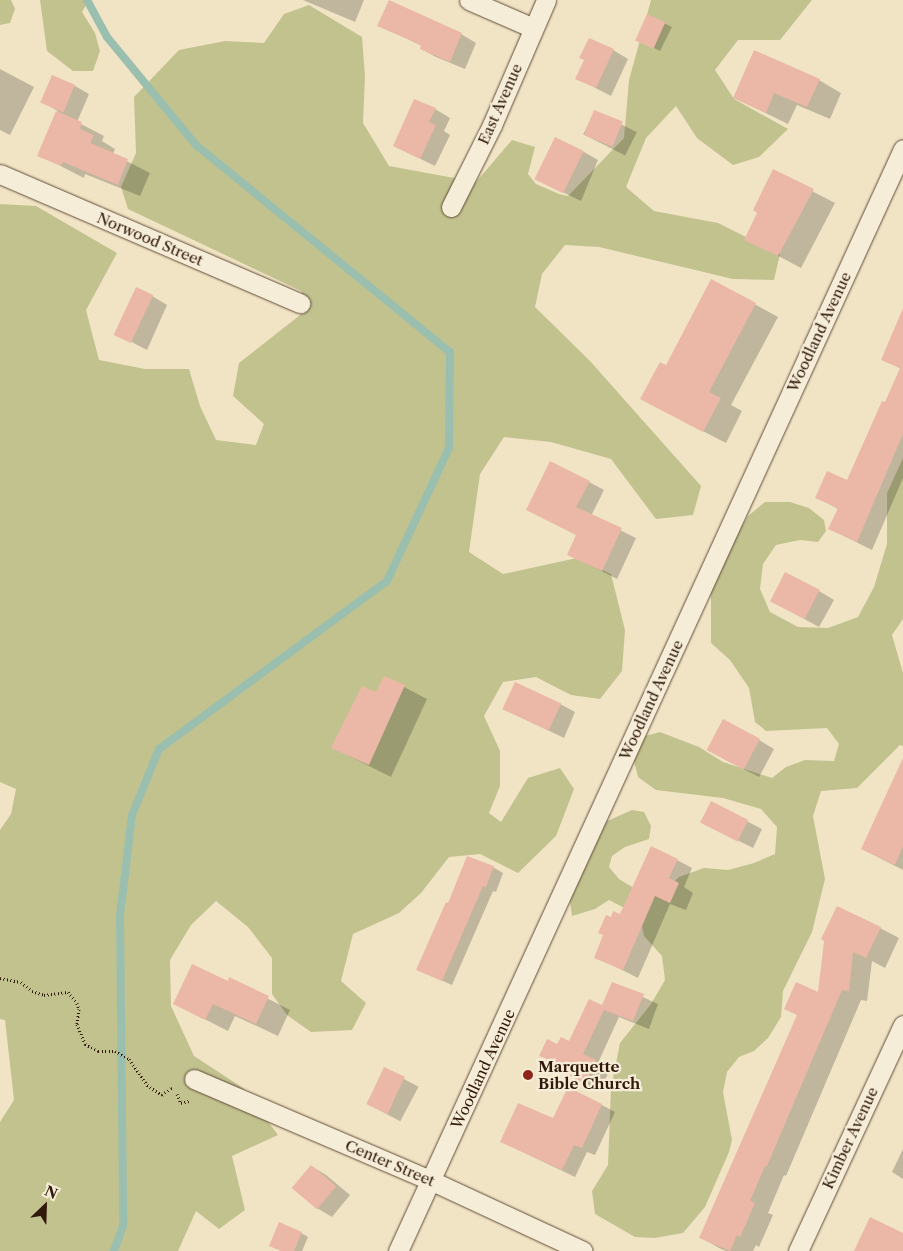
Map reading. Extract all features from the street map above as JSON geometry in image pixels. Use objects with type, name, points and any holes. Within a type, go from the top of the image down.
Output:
[{"type":"street","points":[[470,0],[533,28]]},
{"type":"street","name":"East Avenue","points":[[450,207],[492,125],[546,0]]},
{"type":"street","name":"Woodland Avenue","points":[[398,1251],[432,1181],[903,149]]},
{"type":"street","name":"Norwood Street","points":[[0,174],[300,303]]},
{"type":"street","name":"Kimber Avenue","points":[[798,1251],[903,1025]]},
{"type":"street","name":"Center Street","points":[[199,1081],[432,1181],[583,1251]]},
{"type":"path","points":[[0,978],[21,982],[32,991],[44,995],[68,992],[77,1003],[79,1009],[77,1024],[85,1044],[98,1051],[115,1051],[129,1059],[146,1085],[162,1095],[171,1088],[176,1090],[181,1103],[186,1103],[194,1097],[199,1081]]},
{"type":"green space","points":[[0,0],[11,0],[15,9],[10,23],[0,25]]},
{"type":"green space","points":[[40,0],[89,0],[82,12],[95,33],[100,51],[93,71],[73,71],[47,51]]},
{"type":"green space","points":[[651,0],[812,0],[780,40],[738,40],[715,70],[734,99],[788,129],[759,157],[733,165],[697,138],[676,106],[646,138],[626,187],[654,211],[718,223],[780,254],[774,280],[733,279],[599,247],[565,245],[542,274],[535,307],[590,361],[701,486],[693,515],[656,519],[611,459],[551,442],[504,437],[480,474],[469,552],[503,574],[577,558],[611,574],[625,630],[622,671],[600,699],[571,695],[536,677],[503,682],[484,716],[500,751],[500,786],[489,813],[501,822],[528,778],[560,768],[574,789],[556,836],[518,873],[480,854],[449,857],[421,893],[399,913],[353,934],[341,981],[366,1003],[352,1030],[311,1032],[287,1015],[272,994],[272,958],[248,927],[216,901],[191,925],[170,960],[171,1006],[194,1056],[243,1088],[278,1135],[232,1156],[245,1210],[219,1229],[196,1211],[178,1251],[0,1251],[0,1122],[14,1100],[5,1020],[0,1019],[0,830],[11,814],[16,789],[0,782],[0,204],[36,206],[117,253],[86,310],[99,360],[145,369],[189,369],[200,406],[216,440],[256,445],[264,424],[233,396],[239,363],[309,308],[301,291],[128,209],[121,187],[136,153],[134,97],[179,50],[225,41],[264,43],[284,14],[309,5],[362,37],[365,76],[363,123],[389,166],[476,182],[512,140],[535,147],[528,174],[536,184],[568,196],[624,138],[629,80]]},
{"type":"green space","points":[[903,458],[903,619],[892,635],[903,673],[903,746],[900,745],[857,788],[821,791],[813,816],[825,879],[812,932],[783,991],[781,1017],[768,1038],[754,1051],[739,1057],[727,1072],[723,1092],[732,1140],[729,1152],[705,1207],[683,1233],[655,1238],[635,1237],[595,1214],[592,1191],[608,1165],[611,1088],[620,1043],[651,1004],[665,980],[662,956],[644,936],[640,916],[609,900],[595,909],[572,916],[569,894],[605,822],[632,810],[644,812],[651,826],[649,839],[625,847],[612,856],[609,867],[619,879],[642,893],[662,894],[679,877],[704,868],[728,870],[754,863],[775,854],[777,827],[761,809],[723,798],[656,790],[638,777],[633,757],[645,736],[660,732],[699,747],[723,762],[772,778],[786,767],[805,760],[834,761],[839,744],[827,728],[766,731],[755,722],[749,688],[730,660],[711,643],[711,590],[730,546],[748,516],[765,502],[790,502],[809,508],[824,520],[826,531],[818,542],[800,540],[776,545],[763,564],[760,589],[770,612],[798,627],[828,628],[858,617],[874,587],[887,544],[887,493]]},
{"type":"building","points":[[389,0],[462,33],[450,62],[420,49],[421,45],[377,26]]},
{"type":"building","points":[[647,14],[665,22],[653,49],[635,40]]},
{"type":"building","points":[[589,38],[614,49],[596,88],[575,79],[584,60],[579,58]]},
{"type":"building","points":[[754,50],[820,79],[807,107],[774,93],[766,113],[733,98]]},
{"type":"building","points":[[52,75],[75,85],[63,112],[40,103]]},
{"type":"building","points":[[414,99],[436,108],[429,122],[436,125],[420,159],[393,146]]},
{"type":"building","points":[[594,110],[623,122],[613,147],[584,135]]},
{"type":"building","points":[[56,111],[82,122],[80,129],[94,135],[90,143],[128,159],[118,185],[63,162],[61,166],[37,156]]},
{"type":"building","points":[[555,137],[584,151],[563,193],[534,179]]},
{"type":"building","points":[[773,169],[814,189],[778,256],[744,240],[757,213],[753,210]]},
{"type":"building","points":[[711,279],[756,303],[709,392],[721,398],[703,432],[640,399],[660,362],[666,365]]},
{"type":"building","points":[[136,287],[153,295],[131,343],[114,335]]},
{"type":"building","points":[[903,308],[903,434],[857,542],[828,529],[838,508],[815,498],[827,471],[847,480],[882,401],[885,402],[900,368],[881,360]]},
{"type":"building","points":[[550,461],[590,481],[576,507],[622,528],[602,571],[567,555],[576,535],[526,510]]},
{"type":"building","points":[[785,572],[820,590],[805,619],[770,601]]},
{"type":"building","points":[[384,676],[405,685],[369,765],[331,748],[362,686],[376,692]]},
{"type":"building","points":[[515,682],[561,704],[549,731],[502,709]]},
{"type":"building","points":[[723,719],[760,739],[744,770],[707,750]]},
{"type":"building","points":[[903,758],[903,846],[895,865],[861,849]]},
{"type":"building","points":[[711,801],[748,820],[738,841],[700,822]]},
{"type":"building","points":[[651,846],[678,859],[669,878],[679,883],[670,903],[655,896],[623,970],[594,958],[603,935],[598,933],[606,915],[611,917],[613,911],[620,914]]},
{"type":"building","points":[[467,856],[494,866],[486,887],[483,886],[442,981],[416,970],[446,902],[448,903]]},
{"type":"building","points":[[837,906],[881,927],[866,958],[853,952],[849,991],[842,990],[767,1166],[765,1166],[750,1201],[755,1203],[740,1237],[737,1235],[730,1251],[699,1238],[797,1015],[784,1009],[796,982],[818,992],[824,941],[821,939]]},
{"type":"building","points":[[192,964],[228,981],[229,977],[269,996],[256,1024],[213,1004],[205,1020],[173,1004]]},
{"type":"building","points":[[612,982],[644,994],[633,1021],[604,1010],[583,1054],[596,1060],[585,1083],[550,1067],[552,1061],[539,1056],[547,1039],[557,1044],[561,1037],[569,1041],[589,999],[602,1005]]},
{"type":"building","points":[[384,1067],[405,1077],[388,1114],[367,1104]]},
{"type":"building","points":[[568,1087],[602,1104],[582,1148],[574,1145],[562,1170],[500,1142],[518,1103],[553,1118]]},
{"type":"building","points":[[311,1165],[336,1186],[317,1209],[292,1188]]},
{"type":"building","points":[[870,1217],[903,1233],[903,1251],[854,1251]]},
{"type":"building","points":[[279,1222],[302,1232],[294,1251],[281,1251],[269,1246]]},
{"type":"waterway","points":[[87,0],[107,37],[196,145],[450,352],[449,448],[387,581],[159,749],[132,815],[120,916],[123,1226],[114,1251]]},
{"type":"place","name":"Marquette Bible Church","points":[[528,1075]]}]
